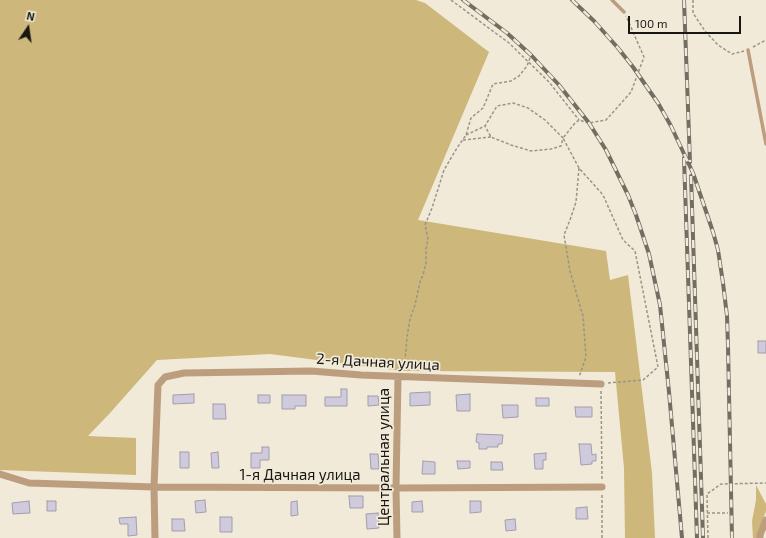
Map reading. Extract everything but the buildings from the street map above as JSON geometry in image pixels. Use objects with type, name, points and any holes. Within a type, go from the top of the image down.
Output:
[{"type":"street","name":"2-я Дачная улица","points":[[154,487],[158,385],[165,377],[184,373],[311,371],[398,377],[578,382],[601,384]]},
{"type":"street","name":"Центральная улица","points":[[397,538],[396,488],[398,377]]},
{"type":"street","name":"1-я Дачная улица","points":[[0,474],[29,484],[154,487],[602,487]]},
{"type":"street","points":[[154,487],[155,538]]},
{"type":"street","points":[[760,538],[766,520]]},
{"type":"lane","points":[[612,0],[624,12]]},
{"type":"lane","points":[[748,50],[766,144]]},
{"type":"path","points":[[451,0],[509,43],[549,82],[579,120],[589,123],[606,120],[631,92],[644,57],[624,12]]},
{"type":"path","points":[[692,0],[693,14],[705,31],[718,45],[732,54],[748,50],[766,40]]},
{"type":"path","points":[[398,377],[398,370],[405,361],[410,319],[426,263],[428,239],[425,225],[444,170],[466,135],[471,118],[483,108],[493,84],[511,81],[519,76],[527,66],[531,54]]},
{"type":"path","points":[[466,135],[485,126],[496,106],[513,103],[528,108],[545,120],[563,138],[579,168],[603,195],[623,240],[635,251],[658,367],[643,380],[601,384],[602,538]]},
{"type":"path","points":[[462,140],[491,137],[511,145],[531,150],[551,149],[561,146],[563,138],[579,120]]},
{"type":"path","points":[[485,126],[491,137]]},
{"type":"path","points":[[578,382],[586,357],[583,316],[570,271],[564,235],[576,202],[579,168]]},
{"type":"path","points":[[708,538],[707,494],[721,484],[766,483]]},
{"type":"path","points":[[707,513],[728,513]]},
{"type":"shaded area","points":[[0,0],[416,0],[425,3],[489,52],[418,220],[606,251],[610,280],[628,275],[652,473],[655,538],[625,538],[624,468],[615,372],[402,371],[270,354],[157,360],[88,436],[136,438],[136,475],[0,470]]},
{"type":"shaded area","points":[[756,485],[766,504],[766,511],[758,538],[753,538],[752,521],[756,500]]},
{"type":"railway","points":[[463,0],[507,33],[531,55],[559,85],[589,123],[606,150],[628,195],[649,254],[660,305],[682,538]]},
{"type":"railway","points":[[572,0],[594,21],[618,48],[658,103],[671,126],[693,173],[713,232],[718,250],[727,316],[732,538]]},
{"type":"railway","points":[[684,0],[690,162]]},
{"type":"railway","points":[[684,158],[697,538]]},
{"type":"railway","points":[[691,176],[703,538]]}]
